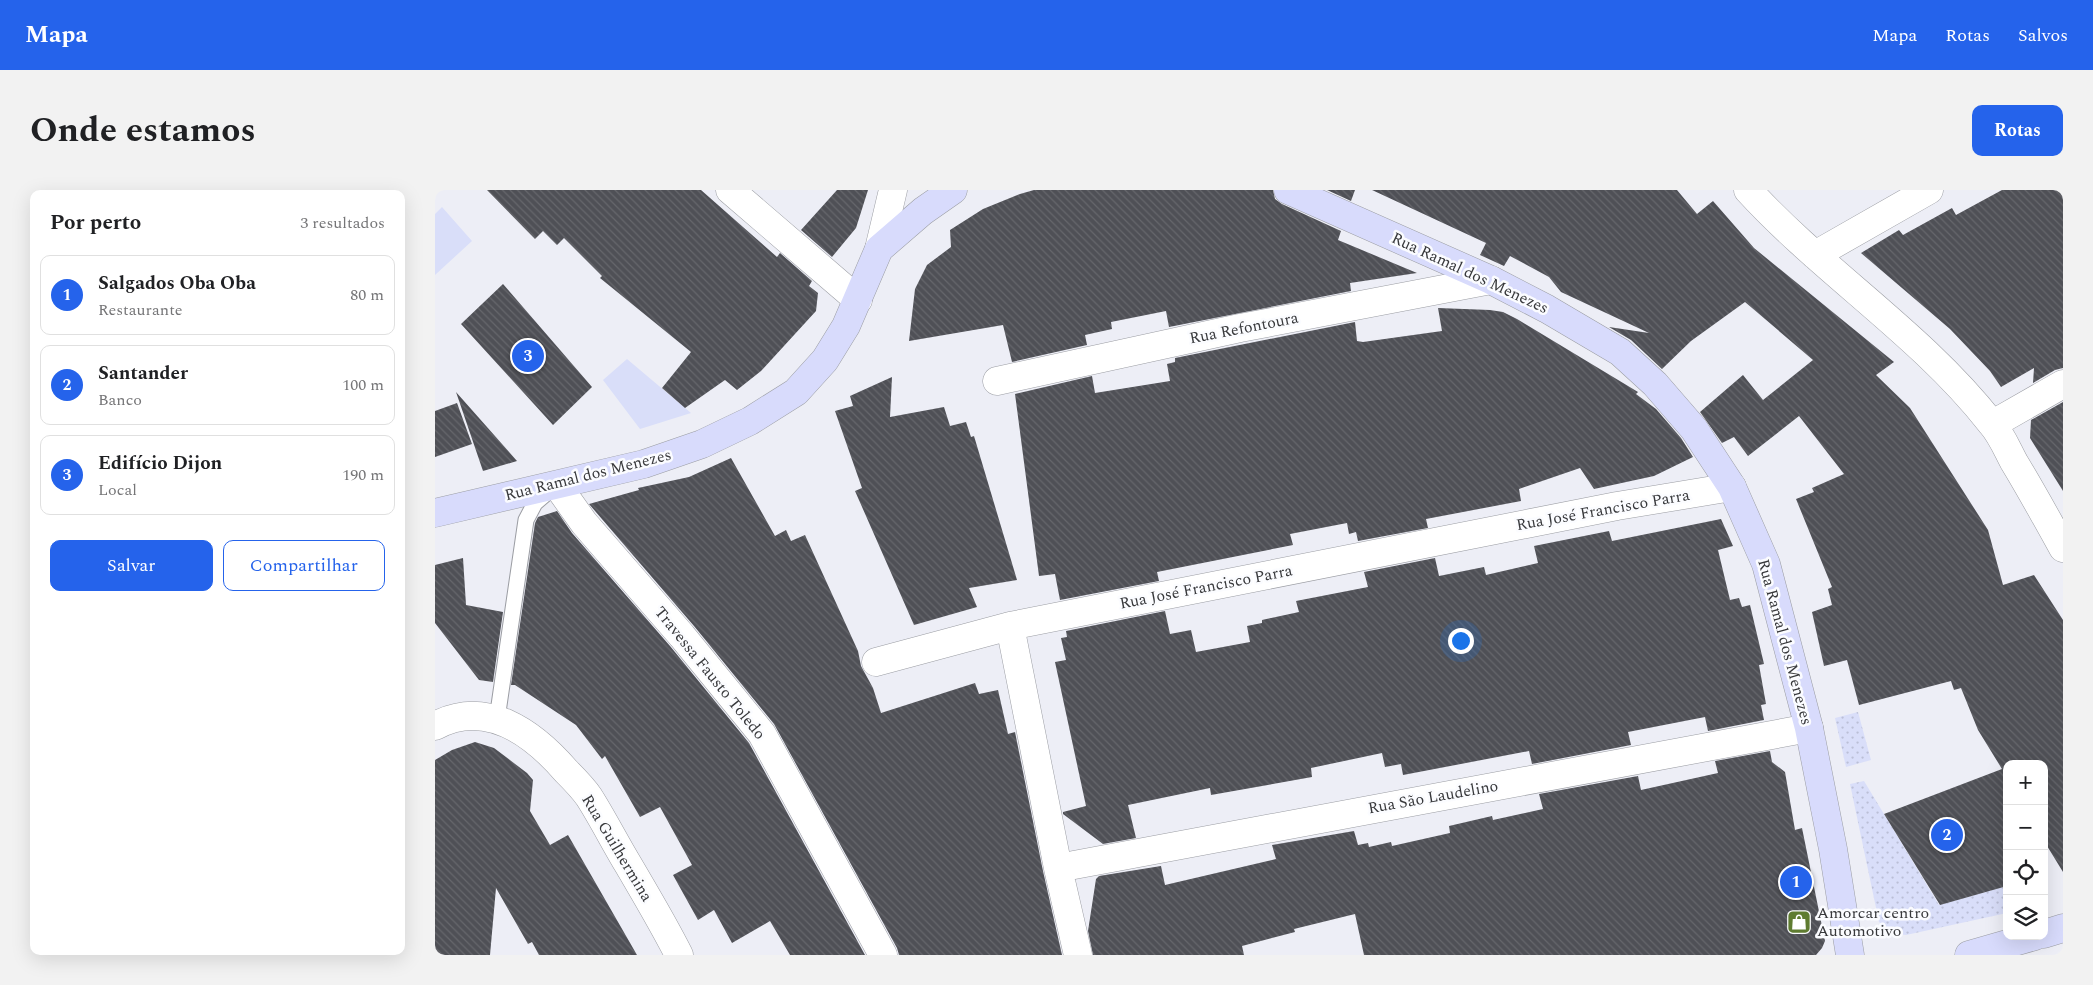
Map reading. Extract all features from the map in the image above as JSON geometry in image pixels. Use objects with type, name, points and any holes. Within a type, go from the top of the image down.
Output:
[{"type":"street","points":[[730,190],[858,300]]},
{"type":"street","points":[[879,248],[893,190]]},
{"type":"street","name":"Rua Ramal dos Menezes","points":[[435,513],[644,464],[702,444],[750,422],[796,392],[825,360],[846,326],[879,248],[923,211],[953,190]]},
{"type":"street","name":"Rua Ramal dos Menezes","points":[[1289,190],[1491,280],[1547,308],[1620,352],[1655,384],[1694,429],[1732,487],[1766,564],[1809,728],[1850,955]]},
{"type":"street","points":[[1748,190],[1768,212],[1815,255],[1909,335],[1944,368],[1993,424],[2063,548]]},
{"type":"street","points":[[1815,255],[1929,190]]},
{"type":"street","name":"Rua Refontoura","points":[[997,381],[1240,328],[1491,280]]},
{"type":"street","points":[[1993,424],[2063,384]]},
{"type":"street","name":"Travessa Fausto Toledo","points":[[557,485],[584,523],[682,636],[762,734],[883,955]]},
{"type":"street","name":"Rua José Francisco Parra","points":[[876,662],[1010,626],[1617,506],[1732,487]]},
{"type":"street","points":[[1010,626],[1058,868],[1078,955]]},
{"type":"street","name":"Rua Guilhermina","points":[[435,726],[447,719],[478,715],[497,719],[523,732],[552,754],[588,795],[679,955]]},
{"type":"street","name":"Rua São Laudelino","points":[[1058,868],[1809,728]]},
{"type":"street","points":[[2048,933],[2063,928]]},
{"type":"street","points":[[1969,955],[2021,940]]},
{"type":"lane","points":[[497,719],[526,520],[535,503],[557,485]]},
{"type":"shaded area","points":[[442,207],[472,241],[435,275],[435,214]]},
{"type":"shaded area","points":[[627,359],[691,413],[640,429],[603,380]]},
{"type":"shaded area","points":[[1858,712],[1871,760],[1846,767],[1835,718]]},
{"type":"shaded area","points":[[1864,781],[1939,905],[2003,887],[2003,914],[1906,935],[1891,933],[1879,922],[1850,784]]},
{"type":"building","points":[[487,190],[701,190],[777,257],[780,253],[812,281],[809,286],[818,293],[816,311],[761,371],[737,390],[725,380],[685,408],[662,388],[691,352],[600,278],[602,276],[564,238],[557,245],[543,231],[535,239]]},
{"type":"building","points":[[837,190],[868,190],[856,228],[832,257],[801,230]]},
{"type":"building","points":[[1034,190],[1273,190],[1275,199],[1282,204],[1341,231],[1338,240],[1417,273],[1350,283],[1351,291],[1169,327],[1166,311],[1111,322],[1112,329],[1085,335],[1087,345],[1012,362],[1003,325],[909,341],[915,289],[927,265],[951,247],[950,230],[983,209]]},
{"type":"building","points":[[1327,190],[1355,190],[1351,201]]},
{"type":"building","points":[[1372,190],[1677,190],[1697,214],[1713,201],[1754,248],[1894,362],[1876,375],[1910,408],[1988,530],[2003,585],[2034,575],[2063,620],[2063,872],[2048,848],[2048,760],[2003,760],[2003,887],[1940,905],[1884,814],[2002,769],[1978,730],[1961,688],[1954,690],[1951,681],[1859,705],[1847,660],[1824,666],[1812,612],[1832,605],[1828,589],[1832,587],[1796,499],[1814,492],[1812,488],[1844,474],[1799,416],[1748,456],[1734,437],[1722,443],[1700,412],[1743,375],[1763,400],[1813,360],[1745,302],[1691,341],[1662,369],[1631,340],[1609,327],[1649,333],[1561,292],[1549,277],[1510,256],[1504,266],[1480,255],[1486,243]]},
{"type":"building","points":[[2002,190],[2063,190],[2063,368],[2055,370],[2033,383],[2034,368],[2001,387],[1990,371],[1950,329],[1861,253],[1899,230],[1903,235],[1952,208],[1956,215]]},
{"type":"building","points":[[503,284],[592,387],[553,425],[461,324]]},
{"type":"building","points":[[1438,308],[1490,310],[1503,312],[1517,319],[1638,392],[1636,394],[1656,409],[1681,438],[1693,457],[1654,476],[1594,489],[1580,468],[1519,489],[1521,501],[1426,519],[1428,528],[1358,541],[1356,532],[1349,534],[1347,523],[1290,534],[1293,545],[1157,572],[1159,581],[1060,600],[1055,574],[1039,576],[1015,394],[1092,376],[1095,393],[1170,381],[1167,364],[1175,362],[1175,358],[1355,322],[1357,341],[1363,342],[1442,331]]},
{"type":"building","points":[[892,377],[890,417],[944,407],[950,426],[966,422],[971,437],[974,436],[1017,580],[969,588],[977,607],[914,625],[855,491],[862,488],[835,411],[853,406],[850,396]]},
{"type":"building","points":[[456,392],[517,461],[483,471]]},
{"type":"building","points":[[2063,402],[2063,491],[2030,438],[2031,420]]},
{"type":"building","points":[[457,403],[472,444],[435,457],[435,411]]},
{"type":"building","points":[[731,458],[775,536],[786,530],[791,541],[805,535],[858,651],[861,666],[873,688],[881,713],[975,683],[979,694],[998,690],[1008,734],[1015,732],[1062,955],[899,955],[897,948],[774,724],[694,626],[589,504],[639,490],[638,488],[689,477]]},
{"type":"building","points":[[557,511],[572,533],[670,646],[749,743],[865,955],[790,955],[770,921],[732,943],[714,910],[698,920],[673,875],[692,865],[660,807],[640,817],[605,756],[602,759],[576,725],[515,685],[511,685],[535,523],[538,517]]},
{"type":"building","points":[[1721,519],[1733,546],[1718,550],[1730,600],[1739,598],[1742,607],[1750,605],[1764,664],[1759,665],[1766,704],[1761,705],[1764,720],[1708,731],[1705,717],[1628,732],[1631,745],[1532,764],[1529,751],[1403,775],[1401,764],[1385,767],[1382,753],[1311,768],[1312,777],[1211,795],[1210,788],[1128,805],[1136,838],[1103,844],[1063,814],[1063,812],[1086,806],[1055,662],[1066,660],[1061,638],[1067,637],[1066,631],[1165,611],[1170,634],[1191,630],[1196,652],[1250,642],[1247,626],[1262,623],[1262,620],[1299,612],[1296,601],[1368,587],[1364,572],[1435,558],[1439,576],[1484,567],[1486,575],[1538,563],[1534,546],[1609,531],[1612,541]]},
{"type":"building","points":[[463,558],[466,605],[503,612],[493,682],[479,680],[435,623],[435,565]]},
{"type":"building","points":[[475,742],[494,748],[527,773],[533,780],[530,811],[550,845],[568,835],[637,955],[539,955],[532,942],[528,944],[496,888],[490,955],[435,955],[435,760],[452,750]]},
{"type":"building","points":[[1770,751],[1772,762],[1785,772],[1795,830],[1802,828],[1825,941],[1816,955],[1364,955],[1355,914],[1294,929],[1295,932],[1242,946],[1244,955],[1093,955],[1088,931],[1096,879],[1099,876],[1161,866],[1165,885],[1276,859],[1272,845],[1354,831],[1358,845],[1368,843],[1369,847],[1391,842],[1392,846],[1450,833],[1449,826],[1492,816],[1493,820],[1543,809],[1539,794],[1638,776],[1641,790],[1718,773],[1715,761]]},
{"type":"place","name":"Edifício Dijon","points":[[528,356]]},
{"type":"place","name":"Santander","points":[[1947,835]]},
{"type":"place","name":"Salgados Oba Oba","points":[[1796,882]]},
{"type":"place","name":"Amorcar centro Automotivo","points":[[1799,922]]}]
